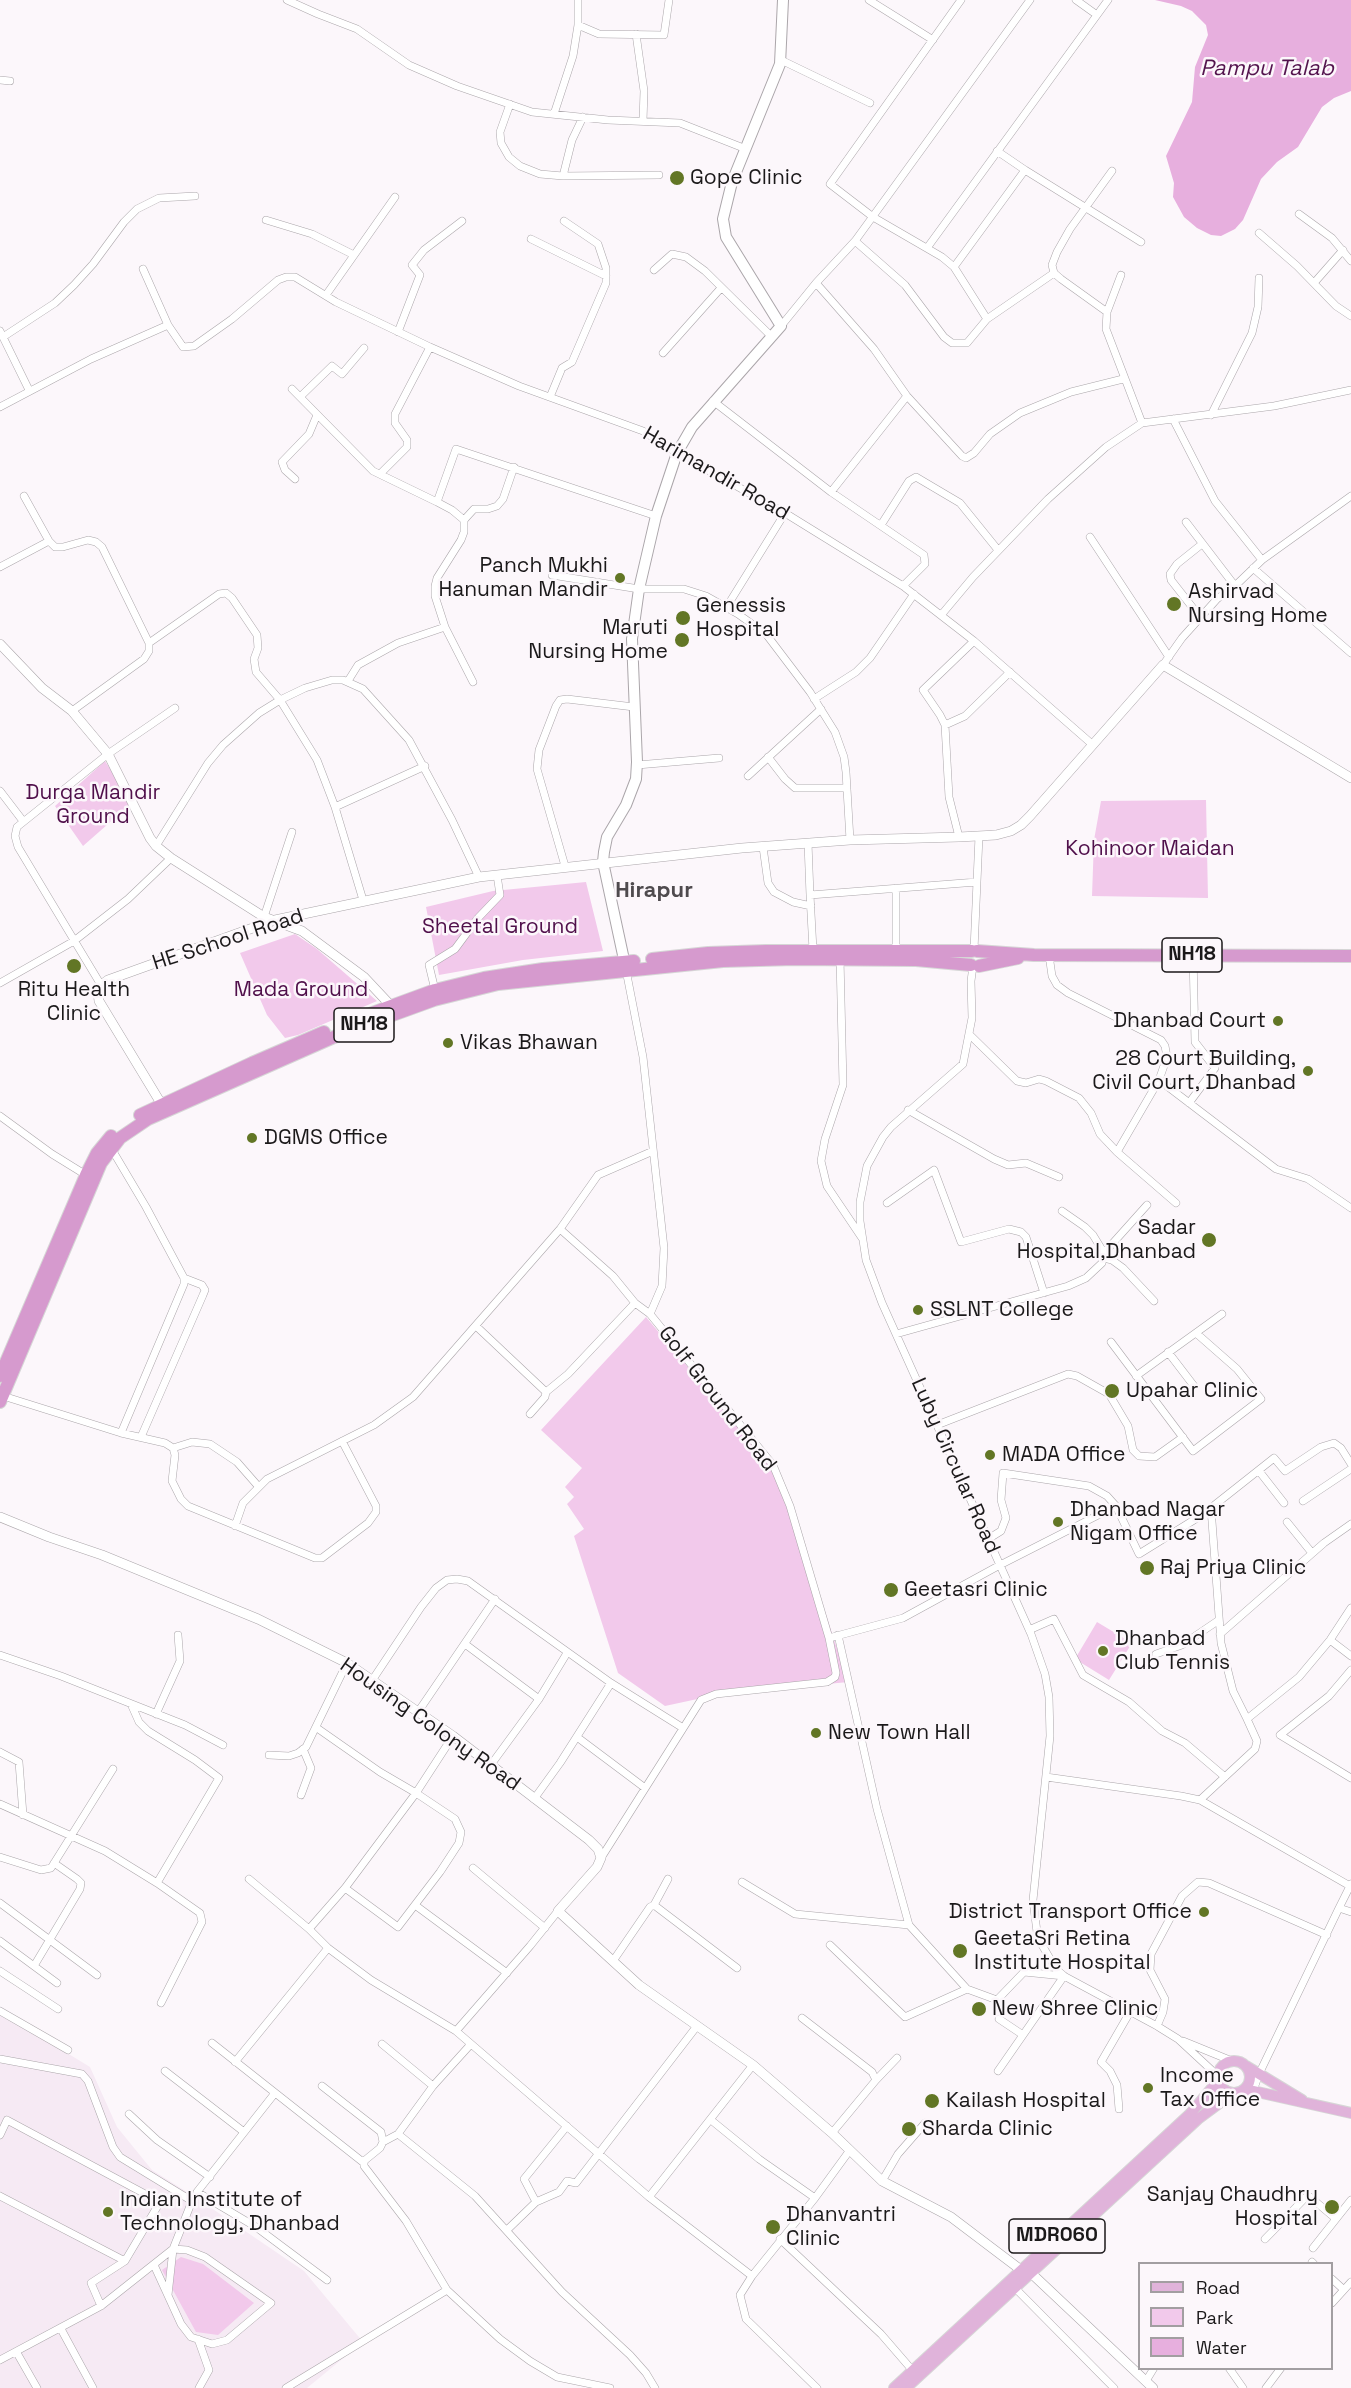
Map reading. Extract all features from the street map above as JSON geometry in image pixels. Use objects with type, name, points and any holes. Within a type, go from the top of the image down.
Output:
[{"type":"highway","name":"NH18","points":[[394,1009],[498,984],[708,953],[813,950],[839,955],[974,966],[1034,955]]},
{"type":"highway","name":"NH18","points":[[1,1399],[95,1175],[111,1148],[133,1128],[164,1108],[252,1063],[394,1009],[435,990],[506,974],[896,951],[975,951],[1034,955],[1351,956]]},
{"type":"highway","points":[[974,966],[968,957],[975,951]]},
{"type":"highway","name":"NH18","points":[[0,1376],[86,1175],[107,1140],[131,1120],[164,1108]]},
{"type":"main road","points":[[625,966],[603,862],[605,843],[630,797],[636,779],[632,639],[639,589],[656,516],[677,453],[692,427],[781,326],[726,237],[723,225],[729,191],[781,60],[783,0]]},
{"type":"main road","points":[[1236,2062],[1309,2104]]},
{"type":"main road","points":[[1236,2062],[1248,2071],[1250,2076],[1243,2091]]},
{"type":"main road","name":"MDR060","points":[[906,2388],[1015,2288],[1026,2271],[1190,2114],[1218,2079],[1221,2068],[1236,2062]]},
{"type":"main road","points":[[1218,2079],[1224,2090],[1243,2091],[1351,2113]]},
{"type":"main road","name":"MDR060","points":[[894,2388],[1198,2119],[1243,2091]]},
{"type":"street","points":[[287,0],[357,28],[409,65],[458,86],[532,112],[680,123],[746,149]]},
{"type":"street","points":[[554,114],[573,56],[578,25],[578,0]]},
{"type":"street","points":[[578,25],[599,34],[663,35],[669,0]]},
{"type":"street","points":[[869,0],[933,40]]},
{"type":"street","points":[[883,9],[889,0]]},
{"type":"street","points":[[961,0],[830,184],[873,217],[927,248],[954,267],[987,319]]},
{"type":"street","points":[[781,326],[816,283],[855,241],[1030,0]]},
{"type":"street","points":[[1076,0],[1097,15]]},
{"type":"street","points":[[927,248],[1108,0]]},
{"type":"street","points":[[636,34],[643,83],[643,121]]},
{"type":"street","points":[[781,60],[870,103]]},
{"type":"street","points":[[0,80],[10,81]]},
{"type":"street","points":[[510,104],[500,132],[501,143],[509,157],[520,166],[540,174],[563,176],[658,175]]},
{"type":"street","points":[[563,176],[572,140],[583,117]]},
{"type":"street","points":[[997,151],[1085,209],[1142,242]]},
{"type":"street","points":[[954,267],[1025,170]]},
{"type":"street","points":[[1107,312],[1054,273],[1052,266],[1056,252],[1112,171]]},
{"type":"street","points":[[29,390],[2,334],[55,303],[74,285],[137,209],[159,198],[195,196]]},
{"type":"street","points":[[326,295],[395,197]]},
{"type":"street","points":[[1299,214],[1318,226],[1351,261]]},
{"type":"street","points":[[266,220],[312,234],[354,255]]},
{"type":"street","points":[[398,332],[420,275],[412,265],[424,250],[462,221]]},
{"type":"street","points":[[550,398],[562,368],[572,362],[606,283],[598,244],[564,221]]},
{"type":"street","points":[[1259,233],[1336,306],[1351,316],[1351,323]]},
{"type":"street","points":[[531,239],[606,276]]},
{"type":"street","points":[[855,241],[905,285],[944,337],[952,343],[967,343],[987,319],[1054,273]]},
{"type":"street","points":[[1314,283],[1343,250]]},
{"type":"street","points":[[654,270],[672,254],[686,257],[705,271],[772,337]]},
{"type":"street","points":[[0,407],[29,390],[168,325],[143,269]]},
{"type":"street","points":[[1121,274],[1107,312],[1106,329],[1142,423]]},
{"type":"street","name":"Harimandir Road","points":[[168,325],[180,345],[187,348],[232,319],[278,280],[286,277],[295,278],[430,348],[550,398],[643,431],[903,586],[942,614],[1093,745]]},
{"type":"street","points":[[1211,415],[1252,333],[1258,307],[1259,278]]},
{"type":"street","points":[[816,283],[874,349],[907,396],[966,458],[974,453],[990,434],[1020,413],[1071,392],[1124,379]]},
{"type":"street","points":[[663,353],[721,288]]},
{"type":"street","points":[[300,398],[332,366],[342,374],[364,348]]},
{"type":"street","points":[[380,474],[407,447],[407,440],[395,423],[395,414],[430,348]]},
{"type":"street","points":[[292,389],[373,471],[452,510],[464,520]]},
{"type":"street","points":[[942,614],[998,550],[1048,499],[1106,447],[1142,423],[1274,406],[1351,390]]},
{"type":"street","points":[[831,492],[907,396]]},
{"type":"street","points":[[713,401],[831,492],[924,555],[926,560],[921,569],[903,586]]},
{"type":"street","points":[[295,480],[285,470],[282,462],[309,434],[317,415]]},
{"type":"street","points":[[1173,419],[1215,501],[1262,560]]},
{"type":"street","points":[[437,502],[456,449],[656,516]]},
{"type":"street","points":[[473,682],[445,627],[435,586],[437,578],[461,540],[464,520],[474,509],[488,509],[497,506],[503,499],[514,467]]},
{"type":"street","points":[[881,525],[909,481],[916,477],[960,503],[998,550]]},
{"type":"street","points":[[24,496],[49,541],[55,547],[88,540],[102,547],[149,643],[149,651],[144,659],[72,711]]},
{"type":"street","points":[[1166,661],[1217,599],[1235,586],[1262,560],[1351,496]]},
{"type":"street","points":[[726,608],[784,513]]},
{"type":"street","points":[[1186,522],[1235,586]]},
{"type":"street","points":[[1090,537],[1166,661],[1351,778]]},
{"type":"street","points":[[0,567],[49,541]]},
{"type":"street","points":[[1200,617],[1171,580],[1170,574],[1177,564],[1202,543]]},
{"type":"street","points":[[1253,568],[1350,651]]},
{"type":"street","points":[[552,575],[639,589],[684,589],[706,596],[766,634],[814,699],[835,732],[842,751],[850,840]]},
{"type":"street","points":[[149,643],[219,594],[226,593],[232,598],[257,635],[258,648],[254,666],[280,700],[317,760],[335,807],[363,900]]},
{"type":"street","points":[[814,699],[848,678],[870,658],[914,594]]},
{"type":"street","points":[[348,681],[358,665],[398,644],[445,627]]},
{"type":"street","points":[[960,837],[949,797],[945,725],[923,690],[974,641]]},
{"type":"street","points":[[0,644],[42,688],[72,711],[108,754],[156,846],[264,917],[302,931],[364,977],[394,1009]]},
{"type":"street","name":"HE School Road","points":[[101,985],[108,980],[275,920],[479,877],[603,862],[808,843],[1003,833],[1021,825],[1166,661]]},
{"type":"street","points":[[945,725],[964,716],[1010,672]]},
{"type":"street","points":[[156,846],[215,753],[259,713],[305,688],[332,680],[348,681],[363,690],[403,732],[425,766],[479,877]]},
{"type":"street","points":[[565,866],[537,769],[539,750],[556,706],[560,700],[567,699],[634,707]]},
{"type":"street","points":[[164,1108],[99,1001],[98,993],[101,985],[18,847],[15,836],[17,827],[23,821],[108,754],[175,708]]},
{"type":"street","points":[[748,776],[821,709]]},
{"type":"street","points":[[768,757],[795,788],[847,788]]},
{"type":"street","points":[[637,765],[718,758]]},
{"type":"street","points":[[335,807],[425,766]]},
{"type":"street","points":[[0,791],[23,821]]},
{"type":"street","points":[[264,917],[292,832]]},
{"type":"street","points":[[975,951],[979,836]]},
{"type":"street","points":[[808,843],[813,950]]},
{"type":"street","points":[[763,847],[768,883],[774,892],[783,898],[810,906]]},
{"type":"street","points":[[0,983],[74,941],[128,899],[171,858]]},
{"type":"street","points":[[435,990],[429,965],[455,950],[478,918],[500,895],[497,875]]},
{"type":"street","points":[[810,895],[978,882]]},
{"type":"street","points":[[896,888],[896,951]]},
{"type":"street","points":[[839,955],[843,1085],[822,1150],[821,1161],[827,1186],[863,1240]]},
{"type":"street","points":[[1049,955],[1052,976],[1057,985],[1068,993],[1161,1040],[1165,1046],[1167,1057],[1159,1080],[1117,1152]]},
{"type":"street","points":[[1189,1103],[1215,1068],[1195,1042],[1193,955]]},
{"type":"street","points":[[625,966],[644,1057],[664,1248],[662,1286],[650,1314]]},
{"type":"street","name":"Luby Circular Road","points":[[974,966],[971,981],[972,1018],[963,1064],[908,1110],[883,1137],[867,1166],[860,1202],[863,1240],[872,1280],[1029,1630],[1045,1674],[1049,1697],[1050,1736],[1034,1881],[1034,1917],[1042,1945],[1056,1969],[1064,1976],[1178,2039],[1236,2062]]},
{"type":"street","points":[[969,1034],[1022,1083],[1039,1079],[1079,1098],[1091,1113],[1101,1134],[1117,1152],[1176,1203]]},
{"type":"street","points":[[1159,1080],[1276,1169],[1308,1179],[1351,1208]]},
{"type":"street","points":[[908,1110],[993,1159],[1008,1165],[1026,1163],[1059,1177]]},
{"type":"street","points":[[0,1116],[52,1154],[86,1175]]},
{"type":"street","points":[[111,1148],[183,1278],[182,1291],[121,1433]]},
{"type":"street","points":[[235,1526],[243,1503],[267,1479],[374,1425],[413,1397],[560,1229],[598,1175],[653,1151]]},
{"type":"street","points":[[887,1203],[934,1170],[961,1242],[1009,1229],[1021,1232],[1026,1237],[1044,1293]]},
{"type":"street","points":[[896,1334],[1044,1293],[1086,1278],[1102,1263],[1104,1256],[1147,1205]]},
{"type":"street","points":[[1062,1211],[1085,1227],[1093,1235],[1104,1256],[1123,1268],[1154,1301]]},
{"type":"street","name":"Golf Ground Road","points":[[560,1229],[613,1276],[635,1303],[650,1314],[773,1465],[789,1506],[829,1638],[836,1673],[833,1679],[828,1682],[707,1696],[701,1700],[683,1728]]},
{"type":"street","points":[[141,1437],[205,1290],[202,1285],[183,1278]]},
{"type":"street","points":[[530,1414],[545,1397],[546,1392],[568,1374],[635,1303]]},
{"type":"street","points":[[1136,1376],[1222,1314]]},
{"type":"street","points":[[476,1326],[546,1392]]},
{"type":"street","points":[[1111,1342],[1193,1451],[1261,1398],[1238,1370],[1196,1333]]},
{"type":"street","points":[[1168,1352],[1194,1386]]},
{"type":"street","points":[[937,1425],[1068,1374],[1077,1376],[1109,1395],[1128,1426],[1132,1450],[1139,1456],[1159,1455],[1183,1437]]},
{"type":"street","points":[[1,1399],[165,1443],[173,1448],[175,1455],[172,1481],[188,1506],[315,1558],[322,1558],[368,1523],[376,1512],[376,1506],[342,1441]]},
{"type":"street","points":[[173,1448],[192,1442],[210,1444],[237,1462],[258,1486]]},
{"type":"street","points":[[988,1539],[1001,1531],[1006,1518],[1001,1500],[1003,1473],[1089,1486],[1107,1496],[1116,1506],[1139,1554],[1211,1508],[1274,1458],[1285,1471],[1330,1443],[1338,1444],[1351,1464]]},
{"type":"street","points":[[1303,1501],[1351,1469]]},
{"type":"street","points":[[1259,1471],[1284,1503]]},
{"type":"street","points":[[829,1638],[903,1618],[1116,1506]]},
{"type":"street","points":[[1200,1800],[1257,1745],[1225,1667],[1220,1634],[1211,1508]]},
{"type":"street","name":"Housing Colony Road","points":[[0,1517],[102,1555],[247,1615],[347,1663],[453,1736],[589,1840],[598,1849],[601,1858]]},
{"type":"street","points":[[1287,1522],[1312,1553]]},
{"type":"street","points":[[1220,1634],[1312,1553],[1351,1524]]},
{"type":"street","points":[[373,1679],[436,1588],[447,1580],[457,1579],[468,1581],[610,1683],[683,1728],[597,1867],[456,2031]]},
{"type":"street","points":[[418,1712],[495,1599]]},
{"type":"street","points":[[1247,1719],[1292,1685],[1330,1640],[1351,1608]]},
{"type":"street","points":[[1029,1630],[1054,1619],[1083,1675],[1129,1702],[1162,1731],[1185,1743],[1225,1777]]},
{"type":"street","points":[[1156,1654],[1182,1645],[1219,1620]]},
{"type":"street","points":[[156,1714],[180,1661],[178,1635]]},
{"type":"street","points":[[838,1635],[876,1809],[909,1925],[967,1989],[997,2000],[1024,1972],[1064,1976],[998,2071]]},
{"type":"street","points":[[1330,1640],[1351,1656]]},
{"type":"street","points":[[465,1644],[539,1699]]},
{"type":"street","points":[[490,1766],[539,1699],[567,1653]]},
{"type":"street","points":[[0,1666],[2,1656],[61,1676],[185,1725],[224,1744]]},
{"type":"street","points":[[269,1755],[289,1756],[298,1754],[303,1749],[317,1728],[347,1663]]},
{"type":"street","points":[[1351,1671],[1329,1696],[1280,1735],[1351,1778]]},
{"type":"street","points":[[534,1799],[577,1737],[610,1683]]},
{"type":"street","points":[[131,1704],[139,1722],[148,1731],[219,1778],[157,1883]]},
{"type":"street","points":[[317,1728],[380,1772],[455,1819],[461,1832],[459,1842],[398,1927],[345,1888]]},
{"type":"street","points":[[309,1929],[345,1888],[416,1793],[453,1736]]},
{"type":"street","points":[[577,1737],[645,1788]]},
{"type":"street","points":[[301,1795],[311,1768],[303,1749]]},
{"type":"street","points":[[0,1752],[19,1762],[23,1815]]},
{"type":"street","points":[[0,1857],[47,1870],[54,1863],[113,1769]]},
{"type":"street","points":[[1046,1777],[1200,1800],[1351,1885],[1259,2074],[1243,2091]]},
{"type":"street","points":[[0,1804],[105,1851],[192,1905],[202,1917],[202,1922],[161,2003]]},
{"type":"street","points":[[34,1966],[51,1940],[81,1883],[54,1863]]},
{"type":"street","points":[[472,1868],[545,1928]]},
{"type":"street","points":[[249,1879],[309,1929],[328,1948],[371,1980],[456,2031],[649,2197],[752,2276]]},
{"type":"street","points":[[613,1961],[650,1907],[654,1905],[668,1879]]},
{"type":"street","points":[[742,1882],[795,1914],[909,1925]]},
{"type":"street","points":[[1157,2026],[1165,1999],[1150,1970],[1151,1954],[1182,1896],[1198,1882],[1209,1882],[1327,1935]]},
{"type":"street","points":[[0,1903],[97,1974]]},
{"type":"street","points":[[415,1905],[507,1973]]},
{"type":"street","points":[[654,1905],[736,1968]]},
{"type":"street","points":[[1339,1908],[1351,1912]]},
{"type":"street","points":[[558,1911],[639,1985],[753,2065],[832,2133],[882,2181],[951,2217],[1026,2271],[1150,2385],[1154,2370]]},
{"type":"street","points":[[0,1941],[57,1983]]},
{"type":"street","points":[[830,1945],[905,2016],[967,1989]]},
{"type":"street","points":[[235,2062],[328,1948]]},
{"type":"street","points":[[0,1971],[58,2009]]},
{"type":"street","points":[[0,2011],[68,2050]]},
{"type":"street","points":[[1119,2109],[1118,2085],[1110,2070],[1101,2062],[1130,2012]]},
{"type":"street","points":[[802,2018],[872,2072],[876,2080]]},
{"type":"street","points":[[999,2019],[1023,2035]]},
{"type":"street","points":[[507,2230],[536,2202],[559,2192],[567,2181],[576,2182],[697,2026]]},
{"type":"street","name":"Luby Circular Road","points":[[1178,2039],[1218,2079]]},
{"type":"street","points":[[212,2043],[364,2163],[406,2222],[447,2290],[500,2339],[557,2377],[610,2388]]},
{"type":"street","points":[[382,2044],[433,2086]]},
{"type":"street","points":[[364,2163],[380,2148],[383,2142],[398,2134],[433,2086],[471,2044]]},
{"type":"street","points":[[832,2133],[897,2058]]},
{"type":"street","points":[[0,2059],[69,2070],[85,2077],[103,2117],[113,2147],[120,2157],[192,2201],[173,2249],[168,2295]]},
{"type":"street","points":[[649,2197],[753,2065]]},
{"type":"street","points":[[165,2071],[244,2132]]},
{"type":"street","points":[[322,2085],[379,2128],[383,2142]]},
{"type":"street","points":[[275,2093],[197,2192],[256,2227],[327,2280]]},
{"type":"street","points":[[129,2114],[157,2140],[210,2177]]},
{"type":"street","points":[[0,2135],[7,2120],[160,2202],[125,2261],[91,2283],[101,2306]]},
{"type":"street","points":[[711,2120],[759,2159],[815,2198]]},
{"type":"street","points":[[882,2181],[898,2154],[925,2122]]},
{"type":"street","points":[[536,2202],[524,2179],[567,2126]]},
{"type":"street","points":[[398,2134],[475,2196],[562,2292],[630,2355],[646,2373],[655,2388]]},
{"type":"street","points":[[816,2388],[746,2319],[740,2295],[780,2239],[815,2198],[850,2150]]},
{"type":"street","points":[[0,2196],[125,2261]]},
{"type":"street","points":[[1265,2239],[1307,2196],[1335,2218]]},
{"type":"street","points":[[1312,2248],[1351,2199]]},
{"type":"street","points":[[780,2239],[881,2334],[913,2371]]},
{"type":"street","points":[[0,2360],[101,2306],[173,2249],[187,2250],[205,2257],[272,2303],[227,2340],[212,2344],[191,2337],[181,2324],[154,2265]]},
{"type":"street","points":[[1333,2280],[1343,2289]]},
{"type":"street","points":[[1333,2302],[1351,2282]]},
{"type":"street","points":[[1015,2288],[1114,2388]]},
{"type":"street","points":[[286,2388],[447,2290]]},
{"type":"street","points":[[61,2329],[93,2388]]},
{"type":"street","points":[[198,2339],[209,2370],[199,2388]]},
{"type":"street","points":[[16,2353],[37,2388]]},
{"type":"street","points":[[1230,2370],[1243,2388]]},
{"type":"street","points":[[1266,2388],[1280,2370]]},
{"type":"shaded area","name":"Indian Institute of Technology, Dhanbad","points":[[0,2012],[90,2067],[117,2127],[152,2170],[304,2271],[363,2342],[307,2388],[0,2388]]},
{"type":"green space","name":"Durga Mandir Ground","points":[[105,761],[132,803],[83,846],[55,806]]},
{"type":"green space","name":"Kohinoor Maidan","points":[[1206,800],[1208,898],[1092,896],[1094,840],[1101,801]]},
{"type":"green space","name":"Sheetal Ground","points":[[586,882],[603,951],[523,960],[439,975],[426,907],[493,891]]},
{"type":"green space","name":"Mada Ground","points":[[295,934],[317,949],[377,1001],[298,1035],[285,1038],[267,1015],[240,953]]},
{"type":"green space","points":[[646,1317],[771,1466],[789,1502],[848,1682],[716,1695],[665,1706],[618,1673],[574,1536],[584,1529],[567,1504],[574,1497],[565,1487],[582,1468],[541,1430]]},
{"type":"green space","name":"Dhanbad Club Tennis","points":[[1097,1622],[1132,1643],[1109,1680],[1075,1659]]},
{"type":"green space","points":[[181,2257],[203,2264],[254,2303],[218,2335],[196,2332],[162,2270]]},
{"type":"water","name":"Pampu Talab","points":[[1155,0],[1351,0],[1351,91],[1334,98],[1322,107],[1298,147],[1277,162],[1261,179],[1243,220],[1235,229],[1221,236],[1211,235],[1197,228],[1184,217],[1173,197],[1174,183],[1166,156],[1192,102],[1195,67],[1208,35],[1206,25],[1192,11]]},
{"type":"place","name":"Gope Clinic","points":[[677,178]]},
{"type":"place","name":"Panch Mukhi Hanuman Mandir","points":[[620,578]]},
{"type":"place","name":"Ashirvad Nursing Home","points":[[1174,604]]},
{"type":"place","name":"Genessis Hospital","points":[[683,618]]},
{"type":"place","name":"Maruti Nursing Home","points":[[682,640]]},
{"type":"place","name":"Ritu Health Clinic","points":[[74,966]]},
{"type":"place","name":"Dhanbad Court","points":[[1278,1021]]},
{"type":"place","name":"Vikas Bhawan","points":[[448,1043]]},
{"type":"place","name":"28 Court Building, Civil Court, Dhanbad","points":[[1308,1071]]},
{"type":"place","name":"DGMS Office","points":[[252,1138]]},
{"type":"place","name":"Sadar Hospital,Dhanbad","points":[[1209,1240]]},
{"type":"place","name":"SSLNT College","points":[[918,1310]]},
{"type":"place","name":"Upahar Clinic","points":[[1112,1391]]},
{"type":"place","name":"MADA Office","points":[[990,1455]]},
{"type":"place","name":"Dhanbad Nagar Nigam Office","points":[[1058,1522]]},
{"type":"place","name":"Raj Priya Clinic","points":[[1147,1568]]},
{"type":"place","name":"Geetasri Clinic","points":[[891,1590]]},
{"type":"place","name":"Dhanbad Club Tennis","points":[[1103,1651]]},
{"type":"place","name":"New Town Hall","points":[[816,1733]]},
{"type":"place","name":"District Transport Office","points":[[1204,1912]]},
{"type":"place","name":"GeetaSri Retina Institute Hospital","points":[[960,1951]]},
{"type":"place","name":"New Shree Clinic","points":[[979,2009]]},
{"type":"place","name":"Income Tax Office","points":[[1148,2088]]},
{"type":"place","name":"Kailash Hospital","points":[[932,2101]]},
{"type":"place","name":"Sharda Clinic","points":[[909,2129]]},
{"type":"place","name":"Sanjay Chaudhry Hospital","points":[[1332,2207]]},
{"type":"place","name":"Indian Institute of Technology, Dhanbad","points":[[108,2212]]},
{"type":"place","name":"Dhanvantri Clinic","points":[[773,2227]]},
{"type":"district","name":"Hirapur","points":[[654,891]]}]
